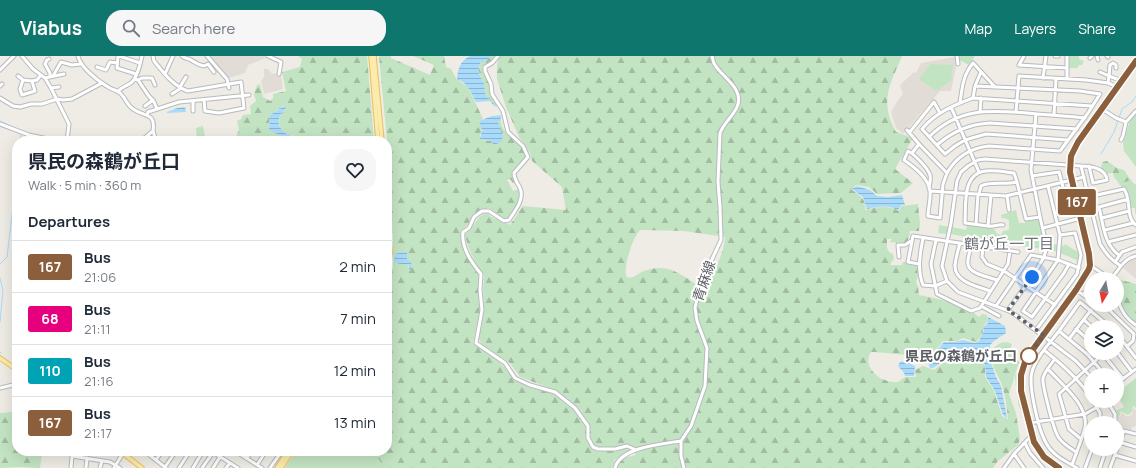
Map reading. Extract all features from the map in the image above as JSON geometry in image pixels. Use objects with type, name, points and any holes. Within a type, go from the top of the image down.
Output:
[{"type":"main road","points":[[371,56],[378,136]]},
{"type":"main road","points":[[374,56],[382,136]]},
{"type":"main road","points":[[0,358],[12,366]]},
{"type":"main road","points":[[127,456],[142,468]]},
{"type":"main road","points":[[277,468],[285,456]]},
{"type":"main road","points":[[281,468],[289,456]]},
{"type":"street","points":[[0,70],[14,56]]},
{"type":"street","points":[[22,56],[45,78],[51,88],[69,124],[68,136]]},
{"type":"street","points":[[78,56],[80,64],[102,83],[118,92],[132,108],[152,119],[152,131],[154,136]]},
{"type":"street","points":[[136,74],[117,68],[119,56],[130,58],[140,64]]},
{"type":"street","points":[[142,56],[136,74],[136,79],[148,96],[153,100],[157,108]]},
{"type":"street","points":[[153,56],[154,61],[165,74],[180,88],[188,91],[241,82],[244,108],[219,113],[205,111],[204,100]]},
{"type":"street","points":[[165,74],[173,56]]},
{"type":"street","points":[[182,56],[195,64],[204,66],[208,64],[214,72]]},
{"type":"street","points":[[190,60],[193,56]]},
{"type":"street","points":[[207,56],[228,79],[229,88]]},
{"type":"street","points":[[268,56],[281,62],[279,74]]},
{"type":"street","points":[[498,56],[492,63],[485,67],[485,71],[491,84],[494,98],[503,111],[508,132],[523,146],[528,157],[514,173],[522,195],[509,220],[504,221],[489,211],[482,211],[474,217],[469,228],[463,232],[464,247],[473,263],[482,274],[480,290],[482,310],[476,343],[505,362],[515,378],[530,385],[555,392],[575,408],[588,426],[588,438],[593,447],[598,449],[615,449],[627,446],[636,450]]},
{"type":"street","name":"青麻線","points":[[681,441],[691,426],[705,386],[706,348],[695,308],[699,290],[721,240],[718,182],[720,133],[723,126],[738,106],[739,99],[738,93],[730,81],[715,65],[712,56]]},
{"type":"street","points":[[957,56],[958,64]]},
{"type":"street","points":[[1024,56],[1019,65],[1067,68]]},
{"type":"street","points":[[1043,78],[1046,56]]},
{"type":"street","points":[[1067,56],[1067,79]]},
{"type":"street","points":[[49,59],[45,64],[52,76]]},
{"type":"street","points":[[1059,468],[1044,457],[1037,447],[1032,435],[1021,391],[1021,375],[1026,359],[1076,290],[1090,265],[1072,180],[1070,164],[1071,156],[1074,149],[1136,61]]},
{"type":"street","points":[[52,76],[62,62],[72,65],[80,64]]},
{"type":"street","points":[[97,67],[106,70],[110,62],[117,63]]},
{"type":"street","points":[[960,103],[963,83],[969,68],[973,63],[995,87]]},
{"type":"street","points":[[1108,83],[1110,65],[1113,63],[1115,64],[1116,68]]},
{"type":"street","points":[[973,98],[976,81],[981,72]]},
{"type":"street","points":[[1100,72],[1122,81]]},
{"type":"street","points":[[18,76],[23,80],[32,81],[37,80],[41,74]]},
{"type":"street","points":[[45,78],[64,74]]},
{"type":"street","points":[[1016,112],[1019,76],[1086,80],[1108,83],[1118,87]]},
{"type":"street","points":[[172,94],[180,88],[186,77]]},
{"type":"street","points":[[118,92],[120,89],[136,79],[152,78],[155,85]]},
{"type":"street","points":[[1054,115],[1056,79]]},
{"type":"street","points":[[23,80],[20,89],[22,95],[34,91],[32,81]]},
{"type":"street","points":[[0,98],[13,106],[20,107],[31,104],[42,104],[56,99],[72,99],[102,83]]},
{"type":"street","points":[[929,189],[924,178],[904,160],[908,151],[912,153],[930,174],[928,216],[940,218],[942,192],[947,173],[956,160],[979,147],[989,146],[1060,151],[1085,118],[1100,94],[1080,91],[975,86]]},
{"type":"street","points":[[51,88],[59,87]]},
{"type":"street","points":[[147,115],[148,112],[157,108],[179,102],[250,95]]},
{"type":"street","points":[[1068,140],[986,134],[965,140],[945,154],[922,129],[932,118],[940,113],[973,98],[1092,106]]},
{"type":"street","points":[[980,112],[981,98]]},
{"type":"street","points":[[145,106],[153,100]]},
{"type":"street","points":[[193,101],[193,110]]},
{"type":"street","points":[[940,113],[934,102],[908,132],[947,173]]},
{"type":"street","points":[[951,108],[979,172]]},
{"type":"street","points":[[1102,109],[1126,122]]},
{"type":"street","points":[[1121,140],[1126,122],[1136,111]]},
{"type":"street","points":[[929,137],[956,118],[980,112],[1016,112],[1085,118]]},
{"type":"street","points":[[1008,310],[1026,286],[1044,257],[1046,245],[1032,176],[1031,162],[1036,114]]},
{"type":"street","points":[[937,145],[960,129],[977,124],[990,123],[1077,129]]},
{"type":"street","points":[[0,124],[34,136]]},
{"type":"street","points":[[146,136],[152,131]]},
{"type":"street","points":[[912,153],[919,144]]},
{"type":"street","points":[[1084,368],[1052,341],[1008,310],[958,292],[947,281],[942,266],[951,223],[957,180],[961,172],[968,166],[974,162],[985,159],[1070,164],[1089,166],[1097,169],[1107,177],[1107,180],[1093,183],[1089,166]]},
{"type":"street","points":[[1081,166],[1100,244],[1105,254],[1121,266]]},
{"type":"street","points":[[1003,225],[998,224],[994,227],[965,223],[969,182],[979,172],[987,171],[1014,173],[1026,219],[1040,217]]},
{"type":"street","points":[[1032,176],[1059,172],[1069,210],[1055,213]]},
{"type":"street","points":[[929,189],[942,192],[1007,196],[1084,177]]},
{"type":"street","points":[[976,224],[978,194],[981,186],[985,183],[1009,184],[1017,182]]},
{"type":"street","points":[[1048,186],[1060,236],[1058,260],[1023,310],[1032,317],[1069,264]]},
{"type":"street","points":[[1088,197],[1122,189],[1127,192],[1130,211],[1135,224],[1105,230]]},
{"type":"street","points":[[988,226],[991,195]]},
{"type":"street","points":[[1007,196],[1009,210]]},
{"type":"street","points":[[1119,255],[1111,248],[1108,242],[1099,207],[1125,200],[1128,201]]},
{"type":"street","points":[[1102,218],[1130,211]]},
{"type":"street","points":[[1043,228],[1081,218]]},
{"type":"street","points":[[1036,330],[1077,274],[1081,255],[1075,233],[1060,236]]},
{"type":"street","points":[[1108,242],[1136,235]]},
{"type":"street","points":[[919,264],[908,262],[913,236],[1018,252]]},
{"type":"street","points":[[923,238],[919,264],[923,285],[935,286],[947,281]]},
{"type":"street","points":[[936,240],[931,264],[937,294],[971,311],[981,306],[1008,264],[1010,251]]},
{"type":"street","points":[[899,257],[898,244],[905,245],[911,241]]},
{"type":"street","points":[[960,243],[955,263],[957,275],[962,279],[990,291]]},
{"type":"street","points":[[972,245],[968,260],[968,266],[970,269],[997,280]]},
{"type":"street","points":[[983,247],[982,256],[987,264],[1004,270],[1055,305]]},
{"type":"street","points":[[1115,262],[1122,252],[1136,247]]},
{"type":"street","points":[[996,306],[1031,255],[1058,260],[1078,268]]},
{"type":"street","points":[[1116,272],[1124,261],[1136,256]]},
{"type":"street","points":[[1090,265],[1100,272]]},
{"type":"street","points":[[1076,290],[1083,295]]},
{"type":"street","points":[[1077,468],[1055,454],[1048,446],[1042,435],[1030,379],[1035,364],[1044,351],[1080,302],[1084,305]]},
{"type":"street","points":[[981,306],[999,316]]},
{"type":"street","points":[[1069,339],[1090,312]]},
{"type":"street","points":[[1093,312],[1102,320]]},
{"type":"street","points":[[1111,312],[1134,334],[1133,341],[1127,346]]},
{"type":"street","points":[[1123,312],[1129,320],[1136,325]]},
{"type":"street","points":[[1076,329],[1084,336]]},
{"type":"street","points":[[1059,331],[1095,362],[1100,368]]},
{"type":"street","points":[[1124,342],[1136,358]]},
{"type":"street","points":[[1044,351],[1076,378],[1084,389]]},
{"type":"street","points":[[1055,359],[1044,376],[1043,382],[1055,432],[1059,439],[1076,452]]},
{"type":"street","points":[[1108,360],[1115,368]]},
{"type":"street","points":[[1123,360],[1132,372]]},
{"type":"street","points":[[1088,368],[1095,362]]},
{"type":"street","points":[[1048,369],[1078,402],[1085,414],[1085,426],[1072,465]]},
{"type":"street","points":[[1124,378],[1136,369]]},
{"type":"street","points":[[1081,439],[1069,429],[1059,394],[1084,372]]},
{"type":"street","points":[[0,388],[12,385]]},
{"type":"street","points":[[1029,423],[1085,414],[1097,408],[1100,416]]},
{"type":"street","points":[[1124,431],[1136,434]]},
{"type":"street","points":[[1004,468],[1014,454],[1032,435]]},
{"type":"street","points":[[614,468],[617,461],[626,454],[636,450],[681,441],[681,456],[684,468]]},
{"type":"street","points":[[1025,443],[1030,453],[1043,468]]},
{"type":"street","points":[[1124,443],[1136,447]]},
{"type":"street","points":[[1014,454],[1024,468]]},
{"type":"street","points":[[70,468],[72,456],[102,461],[120,468]]},
{"type":"street","points":[[115,466],[120,456]]},
{"type":"street","points":[[150,456],[166,468],[173,456]]},
{"type":"street","points":[[156,460],[159,456]]},
{"type":"street","points":[[179,468],[187,456]]},
{"type":"street","points":[[193,468],[200,456]]},
{"type":"street","points":[[202,468],[209,456]]},
{"type":"street","points":[[244,456],[262,468]]},
{"type":"street","points":[[257,465],[263,456]]},
{"type":"street","points":[[270,468],[278,456]]},
{"type":"street","points":[[1085,468],[1089,456]]},
{"type":"street","points":[[1100,468],[1104,456]]},
{"type":"street","points":[[1111,468],[1115,456]]},
{"type":"street","points":[[1118,456],[1136,461]]},
{"type":"street","points":[[213,468],[220,457],[238,468]]},
{"type":"street","points":[[86,468],[87,458]]},
{"type":"street","points":[[100,468],[102,461]]},
{"type":"street","points":[[226,468],[230,463]]},
{"type":"shaded area","points":[[209,56],[264,56],[266,58],[248,65],[245,73],[229,78]]},
{"type":"shaded area","points":[[955,57],[956,67],[951,91],[940,91],[903,134],[896,128],[891,112],[903,94],[900,85],[914,72],[916,73],[921,63]]},
{"type":"shaded area","points":[[264,69],[268,69],[271,73],[281,75],[283,89],[264,94],[261,81],[264,77]]},
{"type":"shaded area","points":[[1136,257],[1136,279],[1122,267],[1131,258]]},
{"type":"shaded area","points":[[1133,408],[1136,410],[1136,426],[1132,427],[1130,432],[1124,430],[1124,416],[1120,416],[1122,412],[1126,416],[1132,414]]},
{"type":"green space","points":[[298,56],[367,56],[374,136],[294,136],[287,134],[282,130],[279,123],[280,116],[286,108],[285,105],[270,115],[269,130],[284,136],[236,136],[239,130],[237,121],[241,119],[243,115],[251,114],[250,106],[256,101],[254,94],[257,85],[260,84],[263,97],[270,101],[273,98],[273,94],[286,91],[282,72],[300,67],[302,59]]},
{"type":"green space","points":[[379,56],[391,56],[391,58],[430,75],[434,65],[413,56],[444,56],[446,67],[451,69],[457,80],[468,87],[483,119],[479,121],[482,127],[480,136],[482,140],[491,141],[496,145],[501,137],[498,122],[501,118],[501,123],[505,131],[522,146],[527,157],[513,170],[512,173],[515,182],[513,183],[510,179],[507,180],[513,191],[519,189],[521,195],[510,218],[505,220],[489,208],[473,215],[468,224],[461,230],[463,248],[468,259],[479,274],[478,285],[480,309],[473,343],[498,360],[514,378],[530,387],[555,394],[573,409],[587,426],[586,439],[591,448],[595,450],[617,451],[625,448],[629,449],[615,460],[612,468],[350,468],[340,456],[392,456],[392,136],[387,136]],"holes":[[[406,251],[407,259],[411,263],[408,269],[409,265],[396,262],[397,253]]]},
{"type":"green space","points":[[491,56],[496,56],[493,60],[482,67],[490,86],[493,99],[498,106],[493,104],[485,94],[484,85],[478,69],[480,63]]},
{"type":"green space","points":[[499,56],[902,56],[891,83],[887,104],[889,116],[896,132],[913,138],[895,169],[913,183],[901,193],[877,194],[869,187],[857,185],[851,189],[864,200],[865,210],[882,207],[899,211],[901,206],[918,204],[920,224],[919,231],[910,231],[908,240],[902,244],[890,242],[892,239],[887,239],[887,248],[889,252],[893,254],[894,258],[890,265],[902,265],[903,262],[917,266],[918,276],[916,282],[919,295],[958,305],[973,312],[979,317],[982,314],[987,315],[988,321],[983,326],[982,334],[976,342],[963,338],[957,341],[943,341],[939,347],[929,354],[924,355],[871,352],[868,361],[869,365],[877,376],[890,382],[898,382],[905,377],[916,377],[915,370],[923,366],[934,370],[960,350],[970,352],[977,356],[985,365],[985,377],[994,391],[1002,416],[1008,419],[1003,389],[993,367],[992,359],[996,346],[1005,342],[1012,344],[1009,352],[1019,362],[1009,394],[1016,413],[1020,439],[1018,445],[998,461],[993,468],[617,468],[622,460],[636,455],[630,446],[622,445],[614,448],[598,448],[594,446],[589,437],[589,425],[577,407],[555,390],[520,377],[510,363],[482,345],[479,339],[484,311],[484,276],[470,251],[465,234],[471,229],[480,216],[487,213],[492,217],[510,225],[523,206],[566,210],[562,187],[532,161],[530,153],[519,137],[506,107],[497,79]],"holes":[[[640,230],[684,231],[725,237],[723,251],[705,290],[684,276],[669,269],[653,268],[634,277],[627,277],[627,260],[634,239]]]},
{"type":"green space","points":[[959,56],[975,56],[969,65],[959,60]]},
{"type":"green space","points":[[1068,56],[1079,56],[1079,59],[1084,61],[1082,65],[1079,65],[1077,68],[1068,68]]},
{"type":"green space","points":[[930,64],[953,65],[951,81],[936,91],[919,79]]},
{"type":"green space","points":[[1136,114],[1136,167],[1124,151],[1123,142],[1130,120]]},
{"type":"green space","points":[[203,126],[205,136],[197,136],[196,128]]},
{"type":"green space","points":[[1107,161],[1117,168],[1124,170],[1136,185],[1136,215],[1135,208],[1131,208],[1129,191],[1122,187],[1114,177],[1113,173],[1106,174],[1100,168],[1103,162]]},
{"type":"green space","points":[[1131,180],[1136,185],[1136,215],[1135,208],[1131,208],[1129,193],[1119,184]]},
{"type":"green space","points":[[1016,210],[1019,223],[1025,223],[1025,221],[1037,219],[1039,220],[1044,240],[1044,249],[1005,244],[1003,248],[965,242],[965,237],[951,234],[952,227],[966,230],[967,225],[994,229],[997,234],[1001,235],[1003,231],[1009,230],[1009,220],[1004,218],[1002,219],[1001,215]]},
{"type":"green space","points":[[939,225],[949,227],[947,234],[938,233]]},
{"type":"green space","points":[[1048,243],[1059,245],[1058,252],[1047,250]]},
{"type":"green space","points":[[1065,244],[1078,252],[1079,261],[1060,253],[1062,245],[1064,246]]},
{"type":"green space","points":[[1124,281],[1136,284],[1136,323],[1124,310]]},
{"type":"green space","points":[[1019,371],[1022,371],[1020,380],[1027,414],[1022,413],[1018,404],[1019,389],[1016,386],[1015,375]]},
{"type":"green space","points":[[1136,378],[1136,408],[1133,406],[1129,415],[1121,411],[1120,416],[1116,416],[1115,411],[1124,408],[1124,387]]},
{"type":"green space","points":[[12,412],[12,456],[42,456],[40,468],[0,468],[0,413]]},
{"type":"green space","points":[[293,456],[377,456],[385,468],[285,468]]},
{"type":"water","points":[[470,56],[491,56],[480,63],[478,69],[484,84],[486,95],[498,107],[494,106],[490,101],[476,102],[466,85],[457,80],[460,66],[463,61]]},
{"type":"water","points":[[286,105],[286,108],[280,116],[279,123],[284,132],[294,136],[284,136],[269,130],[270,115]]},
{"type":"water","points":[[185,107],[186,112],[167,113],[177,108]]},
{"type":"water","points":[[501,115],[498,122],[503,136],[501,142],[494,145],[491,141],[480,139],[482,130],[479,121],[492,116]]},
{"type":"water","points":[[857,186],[870,190],[877,196],[888,197],[902,195],[905,205],[901,205],[898,210],[883,206],[867,209],[863,197],[852,189]]},
{"type":"water","points":[[407,251],[407,259],[411,262],[412,267],[410,270],[409,265],[407,264],[394,262],[395,254]]},
{"type":"water","points":[[988,317],[1005,326],[1006,333],[990,345],[989,357],[1001,386],[1007,418],[1003,415],[995,391],[986,377],[985,365],[979,355],[961,349],[933,368],[930,368],[926,357],[935,352],[944,342],[963,340],[975,343],[979,341],[984,330],[983,327],[988,323]]},
{"type":"water","points":[[905,361],[915,366],[914,376],[905,376],[898,366],[900,362]]},
{"type":"waterway","points":[[1119,118],[1122,109],[1133,101],[1136,96]]},
{"type":"waterway","points":[[0,121],[22,131]]},
{"type":"waterway","points":[[1101,154],[1114,132],[1118,121]]},
{"type":"waterway","points":[[0,264],[7,257],[12,215]]},
{"type":"waterway","points":[[0,278],[3,291],[0,322]]},
{"type":"bus line","name":"167","points":[[1059,468],[1044,457],[1034,442],[1021,391],[1020,380],[1022,369],[1026,359],[1076,290],[1089,269],[1089,254],[1070,172],[1071,156],[1078,142],[1136,61]]},
{"type":"place","name":"県民の森鶴が丘口","points":[[1029,356]]},
{"type":"district","name":"鶴が丘一丁目","points":[[1009,244]]},
{"type":"route","points":[[1029,356],[1026,359],[1044,335],[1008,310],[1032,277]]}]
